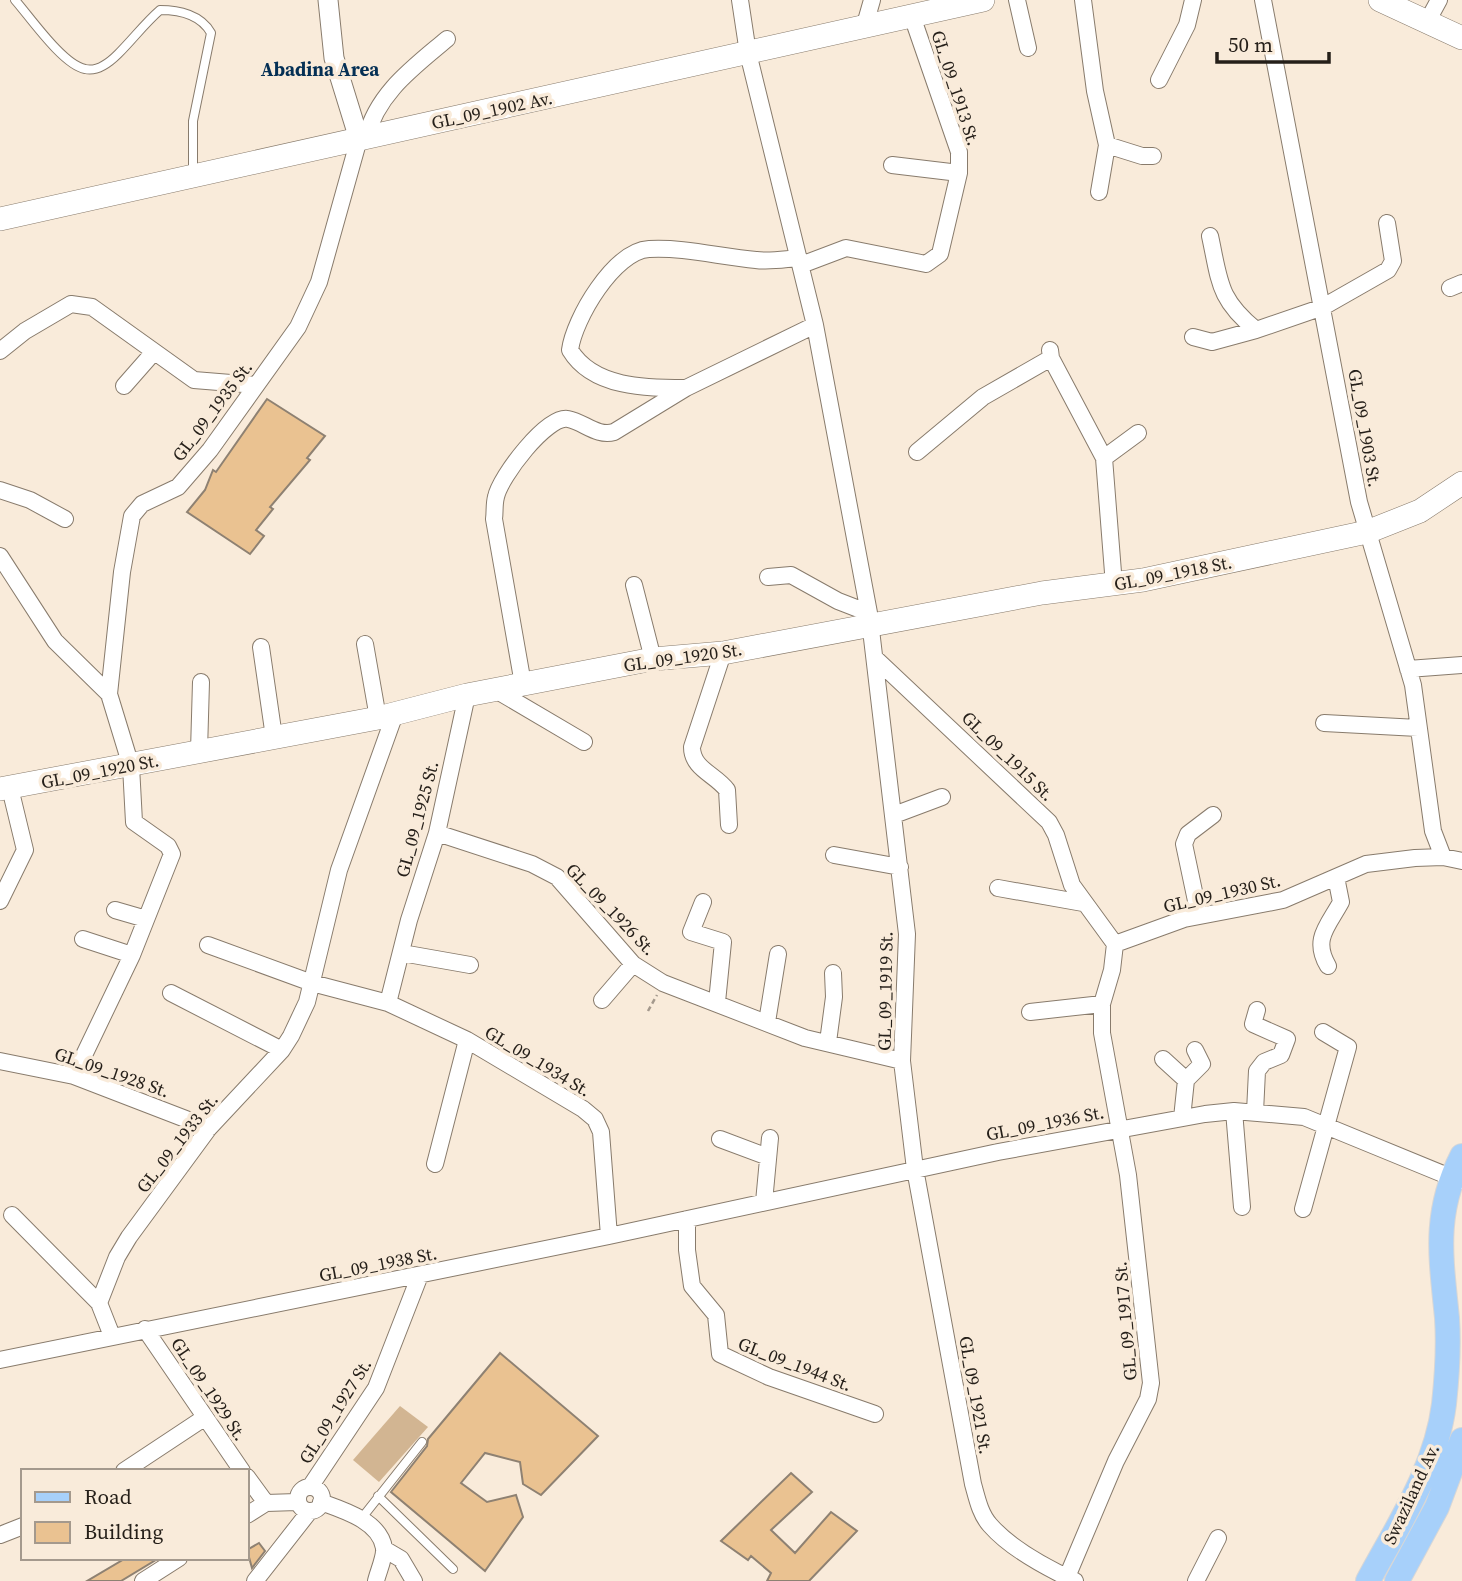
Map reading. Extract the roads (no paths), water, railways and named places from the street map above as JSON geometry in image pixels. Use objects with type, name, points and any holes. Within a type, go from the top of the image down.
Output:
[{"type":"main road","name":"GL_09_1902 Av.","points":[[0,219],[983,0]]},
{"type":"main road","points":[[1380,0],[1462,38]]},
{"type":"main road","name":"GL_09_1918 St.","points":[[870,618],[1114,585],[1367,532],[1420,511],[1462,483]]},
{"type":"main road","name":"GL_09_1920 St.","points":[[5,788],[131,766],[387,715],[494,689],[653,659],[723,653],[870,618]]},
{"type":"main road","name":"Swaziland Av.","points":[[1368,1581],[1409,1506],[1439,1429],[1448,1347],[1440,1249],[1442,1213],[1458,1172]]},
{"type":"main road","name":"Swaziland Av.","points":[[1396,1581],[1437,1507],[1462,1440]]},
{"type":"street","points":[[328,0],[334,58],[363,138]]},
{"type":"street","name":"GL_09_1919 St.","points":[[740,0],[748,52],[815,325],[870,618],[908,947],[902,1061],[915,1168]]},
{"type":"street","points":[[864,28],[872,0]]},
{"type":"street","points":[[1017,0],[1028,48]]},
{"type":"street","points":[[1083,0],[1095,91],[1107,145],[1099,192]]},
{"type":"street","points":[[1159,80],[1187,25],[1193,0]]},
{"type":"street","name":"GL_09_1903 St.","points":[[1264,0],[1367,532],[1382,574],[1391,618],[1417,701],[1418,728],[1433,831],[1443,858]]},
{"type":"street","points":[[1427,22],[1439,0]]},
{"type":"street","name":"GL_09_1913 St.","points":[[800,261],[846,248],[930,264],[940,254],[959,173],[959,152],[912,16]]},
{"type":"street","name":"GL_09_1935 St.","points":[[109,694],[122,572],[132,516],[142,503],[178,487],[210,450],[298,327],[319,282],[369,123],[385,96],[447,39]]},
{"type":"street","points":[[1107,145],[1142,156],[1153,156]]},
{"type":"street","name":"GL_09_1913 St.","points":[[892,165],[959,173]]},
{"type":"street","points":[[1193,337],[1212,342],[1323,307],[1391,268],[1393,261],[1387,223]]},
{"type":"street","points":[[1210,236],[1228,305],[1256,330]]},
{"type":"street","points":[[686,387],[653,388],[614,382],[575,359],[570,350],[577,320],[600,285],[631,256],[649,249],[760,261],[800,261]]},
{"type":"street","points":[[0,351],[25,331],[71,304],[92,307],[194,380],[256,385]]},
{"type":"street","points":[[523,684],[494,519],[496,496],[507,475],[530,444],[556,420],[566,419],[607,434],[658,407],[686,387],[815,325]]},
{"type":"street","points":[[124,387],[153,353]]},
{"type":"street","points":[[917,452],[983,397],[1050,354],[1104,458],[1114,585]]},
{"type":"street","points":[[1104,458],[1138,433]]},
{"type":"street","points":[[0,489],[30,500],[65,519]]},
{"type":"street","points":[[0,556],[55,641],[109,694],[131,766],[134,822],[168,846],[172,854],[132,955],[74,1076]]},
{"type":"street","points":[[768,578],[791,575],[870,618]]},
{"type":"street","points":[[634,585],[653,659]]},
{"type":"street","points":[[365,643],[387,715]]},
{"type":"street","points":[[261,647],[274,737]]},
{"type":"street","points":[[723,653],[692,747],[692,755],[695,764],[727,790],[729,825]]},
{"type":"street","name":"GL_09_1915 St.","points":[[876,659],[1049,822],[1056,835],[1072,885],[1115,944]]},
{"type":"street","points":[[1408,669],[1462,665]]},
{"type":"street","points":[[199,751],[201,682]]},
{"type":"street","points":[[494,689],[584,742]]},
{"type":"street","name":"GL_09_1925 St.","points":[[388,1003],[437,833],[467,695]]},
{"type":"street","name":"GL_09_1933 St.","points":[[99,1303],[117,1256],[209,1128],[282,1050],[307,1002],[339,870],[387,715]]},
{"type":"street","points":[[1324,723],[1418,728]]},
{"type":"street","points":[[0,901],[25,850],[5,788]]},
{"type":"street","points":[[894,815],[942,797]]},
{"type":"street","points":[[1199,915],[1184,844],[1188,834],[1213,815]]},
{"type":"street","name":"GL_09_1926 St.","points":[[437,833],[532,864],[556,877],[633,964],[663,983],[805,1038],[902,1061]]},
{"type":"street","points":[[834,855],[900,867]]},
{"type":"street","name":"GL_09_1930 St.","points":[[1115,944],[1199,915],[1283,900],[1366,864],[1388,859],[1443,858],[1462,861]]},
{"type":"street","points":[[1328,966],[1322,957],[1320,938],[1341,902],[1336,877]]},
{"type":"street","points":[[998,888],[1083,903]]},
{"type":"street","points":[[703,902],[691,932],[723,942],[717,1002]]},
{"type":"street","points":[[115,911],[146,919]]},
{"type":"street","points":[[83,939],[132,955]]},
{"type":"street","points":[[1115,944],[1112,970],[1102,1004],[1106,1068],[1120,1128]]},
{"type":"street","points":[[208,945],[313,983]]},
{"type":"street","points":[[402,953],[470,965]]},
{"type":"street","points":[[767,1022],[778,954]]},
{"type":"street","points":[[602,1000],[633,964]]},
{"type":"street","points":[[828,1042],[833,1006],[833,973]]},
{"type":"street","name":"GL_09_1934 St.","points":[[313,983],[388,1003],[467,1041],[595,1119],[601,1132],[609,1236]]},
{"type":"street","points":[[171,993],[282,1050]]},
{"type":"street","points":[[1030,1012],[1102,1004]]},
{"type":"street","points":[[1255,1112],[1257,1071],[1264,1062],[1281,1055],[1287,1039],[1253,1024],[1257,1010]]},
{"type":"street","points":[[1303,1209],[1349,1047],[1323,1032]]},
{"type":"street","name":"GL_09_1934 St.","points":[[435,1164],[467,1041]]},
{"type":"street","points":[[1182,1118],[1186,1080],[1202,1064],[1195,1050]]},
{"type":"street","points":[[1163,1059],[1186,1080]]},
{"type":"street","name":"GL_09_1928 St.","points":[[0,1061],[74,1076],[209,1128]]},
{"type":"street","points":[[1234,1111],[1242,1207]]},
{"type":"street","name":"GL_09_1936 St.","points":[[915,1168],[1120,1128],[1234,1111],[1304,1117],[1458,1172]]},
{"type":"street","name":"GL_09_1917 St.","points":[[1071,1579],[1116,1461],[1146,1405],[1151,1383],[1142,1285],[1120,1128]]},
{"type":"street","points":[[764,1202],[770,1138]]},
{"type":"street","points":[[720,1139],[768,1157]]},
{"type":"street","name":"GL_09_1938 St.","points":[[0,1360],[609,1236],[915,1168]]},
{"type":"street","name":"GL_09_1921 St.","points":[[915,1168],[963,1437],[980,1508],[990,1525],[1011,1543],[1071,1579]]},
{"type":"street","points":[[12,1215],[99,1303],[112,1336]]},
{"type":"street","name":"GL_09_1944 St.","points":[[687,1219],[687,1250],[692,1288],[716,1315],[720,1354],[769,1377],[875,1414]]},
{"type":"street","name":"GL_09_1927 St.","points":[[309,1505],[320,1492],[310,1487],[376,1388],[420,1275]]},
{"type":"street","name":"GL_09_1929 St.","points":[[145,1329],[241,1469]]},
{"type":"street","points":[[127,1469],[204,1418]]},
{"type":"street","points":[[248,1478],[266,1503]]},
{"type":"street","points":[[248,1514],[266,1503],[309,1505],[361,1519],[378,1534],[384,1549],[376,1581]]},
{"type":"street","points":[[255,1581],[309,1505]]},
{"type":"street","points":[[0,1535],[21,1527]]},
{"type":"street","points":[[1196,1581],[1219,1538]]},
{"type":"street","points":[[384,1549],[401,1559],[414,1581]]},
{"type":"street","points":[[143,1581],[176,1560]]},
{"type":"lane","points":[[15,0],[51,42],[74,65],[85,70],[98,69],[117,55],[160,10],[181,10],[207,26],[211,33],[191,142],[193,175]]},
{"type":"lane","points":[[361,1519],[422,1442]]},
{"type":"lane","points":[[378,1496],[453,1569]]},
{"type":"district","name":"Abadina Area","points":[[320,69]]}]
